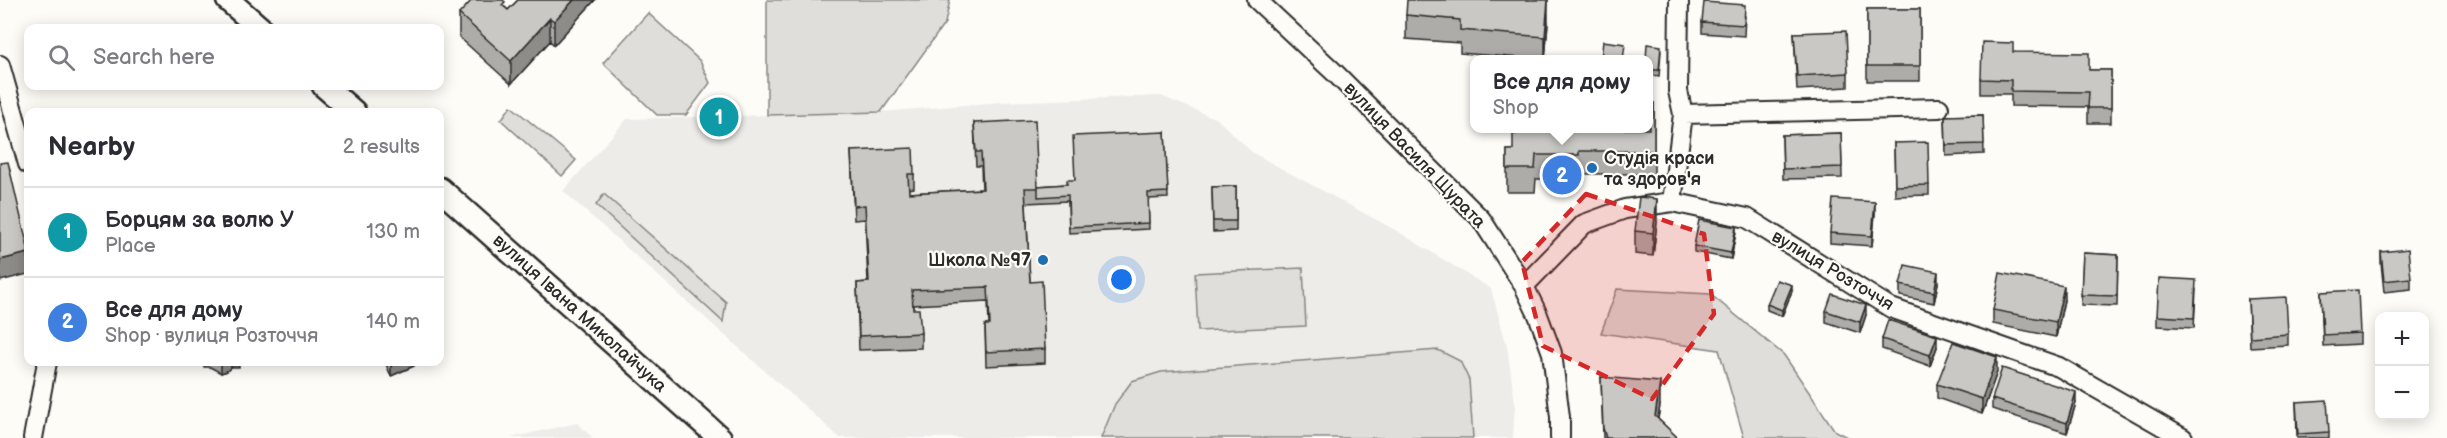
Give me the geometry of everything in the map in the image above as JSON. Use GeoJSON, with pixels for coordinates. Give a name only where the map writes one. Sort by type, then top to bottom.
{"type":"FeatureCollection","features":[{"type":"Feature","properties":{"kind":"street"},"geometry":{"type":"LineString","coordinates":[[228,0],[255,24]]}},
{"type":"Feature","properties":{"kind":"street","name":"вулиця Василя Щурата"},"geometry":{"type":"LineString","coordinates":[[1257,0],[1335,73],[1481,219],[1524,286],[1552,353],[1560,417],[1560,438]]}},
{"type":"Feature","properties":{"kind":"street"},"geometry":{"type":"LineString","coordinates":[[1672,202],[1683,114],[1678,91],[1679,0]]}},
{"type":"Feature","properties":{"kind":"street"},"geometry":{"type":"LineString","coordinates":[[0,65],[24,150]]}},
{"type":"Feature","properties":{"kind":"street"},"geometry":{"type":"LineString","coordinates":[[329,90],[349,108]]}},
{"type":"Feature","properties":{"kind":"street"},"geometry":{"type":"LineString","coordinates":[[1683,114],[1939,108]]}},
{"type":"Feature","properties":{"kind":"street","name":"вулиця Івана Миколайчука"},"geometry":{"type":"LineString","coordinates":[[444,193],[720,438]]}},
{"type":"Feature","properties":{"kind":"street","name":"вулиця Розточчя"},"geometry":{"type":"LineString","coordinates":[[1524,286],[1584,225],[1625,209],[1672,202],[1747,218],[1891,308],[2059,367],[2183,438]]}},
{"type":"Feature","properties":{"kind":"street"},"geometry":{"type":"LineString","coordinates":[[33,438],[46,366]]}},
{"type":"Feature","properties":{"kind":"highlighted area"},"geometry":{"type":"Polygon","coordinates":[[[1586,194],[1704,234],[1714,314],[1652,399],[1543,346],[1522,262],[1586,194]]]}},
{"type":"Feature","properties":{"kind":"shaded area"},"geometry":{"type":"Polygon","coordinates":[[[767,0],[950,0],[945,23],[881,112],[767,115],[767,0]]]}},
{"type":"Feature","properties":{"kind":"shaded area"},"geometry":{"type":"Polygon","coordinates":[[[648,13],[700,61],[710,83],[686,115],[657,115],[603,63],[648,13]]]}},
{"type":"Feature","properties":{"kind":"shaded area","name":"Школа №97"},"geometry":{"type":"Polygon","coordinates":[[[1161,96],[1217,119],[1253,153],[1397,231],[1491,289],[1507,346],[1515,403],[1513,438],[840,438],[563,191],[627,119],[881,112],[1001,102],[1161,96]]]}},
{"type":"Feature","properties":{"kind":"shaded area"},"geometry":{"type":"Polygon","coordinates":[[[511,106],[576,160],[562,176],[501,120],[511,106]]]}},
{"type":"Feature","properties":{"kind":"shaded area"},"geometry":{"type":"Polygon","coordinates":[[[604,194],[726,302],[723,322],[596,205],[604,194]]]}},
{"type":"Feature","properties":{"kind":"shaded area"},"geometry":{"type":"Polygon","coordinates":[[[1303,268],[1306,326],[1198,331],[1195,273],[1303,268]]]}},
{"type":"Feature","properties":{"kind":"shaded area"},"geometry":{"type":"Polygon","coordinates":[[[1617,289],[1710,294],[1784,355],[1835,431],[1849,438],[1744,438],[1719,350],[1601,333],[1617,289]]]}},
{"type":"Feature","properties":{"kind":"shaded area"},"geometry":{"type":"Polygon","coordinates":[[[1438,350],[1460,361],[1469,380],[1473,438],[1101,438],[1115,404],[1132,381],[1161,372],[1438,350]]]}},
{"type":"Feature","properties":{"kind":"shaded area"},"geometry":{"type":"Polygon","coordinates":[[[577,423],[593,438],[510,438],[577,423]]]}},
{"type":"Feature","properties":{"kind":"building"},"geometry":{"type":"Polygon","coordinates":[[[472,0],[503,0],[505,2],[502,5],[508,10],[518,0],[574,0],[554,21],[550,18],[511,61],[459,14],[472,0]]]}},
{"type":"Feature","properties":{"kind":"building"},"geometry":{"type":"Polygon","coordinates":[[[1407,0],[1548,0],[1545,37],[1460,30],[1460,20],[1406,15],[1407,0]]]}},
{"type":"Feature","properties":{"kind":"building"},"geometry":{"type":"Polygon","coordinates":[[[1704,2],[1745,5],[1744,25],[1702,22],[1704,2]]]}},
{"type":"Feature","properties":{"kind":"building"},"geometry":{"type":"Polygon","coordinates":[[[1867,9],[1920,9],[1920,66],[1867,66],[1867,9]]]}},
{"type":"Feature","properties":{"kind":"building"},"geometry":{"type":"Polygon","coordinates":[[[1846,31],[1848,73],[1797,76],[1794,33],[1846,31]]]}},
{"type":"Feature","properties":{"kind":"building"},"geometry":{"type":"Polygon","coordinates":[[[1603,41],[1625,44],[1624,55],[1602,55],[1603,41]]]}},
{"type":"Feature","properties":{"kind":"building"},"geometry":{"type":"Polygon","coordinates":[[[1982,42],[2013,43],[2013,52],[2089,53],[2089,70],[2111,70],[2111,108],[2088,108],[2089,92],[2011,91],[2011,80],[1981,79],[1982,42]]]}},
{"type":"Feature","properties":{"kind":"building"},"geometry":{"type":"Polygon","coordinates":[[[1647,44],[1661,46],[1659,70],[1653,70],[1653,55],[1646,55],[1647,44]]]}},
{"type":"Feature","properties":{"kind":"building"},"geometry":{"type":"Polygon","coordinates":[[[1654,103],[1654,151],[1579,151],[1579,155],[1536,155],[1535,169],[1507,169],[1507,150],[1513,150],[1513,134],[1653,133],[1654,103]]]}},
{"type":"Feature","properties":{"kind":"building"},"geometry":{"type":"Polygon","coordinates":[[[1983,115],[1984,144],[1946,145],[1945,116],[1983,115]]]}},
{"type":"Feature","properties":{"kind":"building"},"geometry":{"type":"Polygon","coordinates":[[[1035,120],[1038,188],[1025,188],[1030,282],[1042,281],[1045,349],[986,352],[985,325],[990,325],[988,287],[912,290],[913,309],[919,309],[921,333],[859,336],[857,283],[869,282],[865,205],[854,206],[851,151],[913,148],[914,174],[908,174],[909,193],[983,189],[981,152],[976,152],[974,123],[1035,120]]]}},
{"type":"Feature","properties":{"kind":"building"},"geometry":{"type":"Polygon","coordinates":[[[1165,132],[1168,192],[1148,193],[1149,223],[1069,227],[1068,195],[1038,197],[1038,186],[1067,184],[1067,180],[1075,180],[1073,136],[1165,132]]]}},
{"type":"Feature","properties":{"kind":"building"},"geometry":{"type":"Polygon","coordinates":[[[1841,133],[1842,167],[1783,169],[1782,135],[1841,133]]]}},
{"type":"Feature","properties":{"kind":"building"},"geometry":{"type":"Polygon","coordinates":[[[1928,142],[1929,185],[1895,186],[1894,143],[1928,142]]]}},
{"type":"Feature","properties":{"kind":"building"},"geometry":{"type":"Polygon","coordinates":[[[8,162],[24,231],[24,254],[0,260],[0,163],[8,162]]]}},
{"type":"Feature","properties":{"kind":"building"},"geometry":{"type":"Polygon","coordinates":[[[1236,186],[1236,221],[1213,221],[1212,187],[1236,186]]]}},
{"type":"Feature","properties":{"kind":"building"},"geometry":{"type":"Polygon","coordinates":[[[1639,197],[1657,199],[1653,233],[1635,231],[1639,197]]]}},
{"type":"Feature","properties":{"kind":"building"},"geometry":{"type":"Polygon","coordinates":[[[1833,199],[1875,202],[1872,236],[1830,233],[1833,199]]]}},
{"type":"Feature","properties":{"kind":"building"},"geometry":{"type":"Polygon","coordinates":[[[1699,220],[1736,227],[1731,253],[1694,246],[1699,220]]]}},
{"type":"Feature","properties":{"kind":"building"},"geometry":{"type":"Polygon","coordinates":[[[2408,249],[2411,278],[2384,281],[2381,252],[2408,249]]]}},
{"type":"Feature","properties":{"kind":"building"},"geometry":{"type":"Polygon","coordinates":[[[2083,253],[2118,255],[2117,296],[2081,295],[2083,253]]]}},
{"type":"Feature","properties":{"kind":"building"},"geometry":{"type":"Polygon","coordinates":[[[1905,265],[1938,272],[1934,292],[1900,285],[1905,265]]]}},
{"type":"Feature","properties":{"kind":"building"},"geometry":{"type":"Polygon","coordinates":[[[2000,273],[2064,286],[2056,322],[1993,310],[2000,273]]]}},
{"type":"Feature","properties":{"kind":"building"},"geometry":{"type":"Polygon","coordinates":[[[2159,278],[2196,280],[2194,318],[2157,316],[2159,278]]]}},
{"type":"Feature","properties":{"kind":"building"},"geometry":{"type":"Polygon","coordinates":[[[1777,280],[1792,285],[1782,310],[1767,304],[1777,280]]]}},
{"type":"Feature","properties":{"kind":"building"},"geometry":{"type":"Polygon","coordinates":[[[2358,290],[2360,333],[2323,335],[2321,292],[2358,290]]]}},
{"type":"Feature","properties":{"kind":"building"},"geometry":{"type":"Polygon","coordinates":[[[1832,294],[1866,305],[1860,322],[1826,311],[1832,294]]]}},
{"type":"Feature","properties":{"kind":"building"},"geometry":{"type":"Polygon","coordinates":[[[2286,297],[2288,334],[2250,337],[2248,299],[2286,297]]]}},
{"type":"Feature","properties":{"kind":"building"},"geometry":{"type":"Polygon","coordinates":[[[1888,320],[1937,336],[1930,355],[1882,339],[1888,320]]]}},
{"type":"Feature","properties":{"kind":"building"},"geometry":{"type":"Polygon","coordinates":[[[1953,342],[1997,357],[1982,399],[1937,384],[1953,342]]]}},
{"type":"Feature","properties":{"kind":"building"},"geometry":{"type":"Polygon","coordinates":[[[2002,368],[2076,392],[2067,423],[1992,399],[2002,368]]]}},
{"type":"Feature","properties":{"kind":"building"},"geometry":{"type":"Polygon","coordinates":[[[1601,377],[1660,382],[1655,416],[1678,438],[1606,438],[1603,428],[1601,377]]]}},
{"type":"Feature","properties":{"kind":"building"},"geometry":{"type":"Polygon","coordinates":[[[2327,400],[2329,432],[2298,434],[2296,402],[2327,400]]]}},
{"type":"Feature","properties":{"kind":"place","name":"Борцям за волю У"},"geometry":{"type":"Point","coordinates":[719,117]}},
{"type":"Feature","properties":{"kind":"place","name":"Студія краси та здоров'я"},"geometry":{"type":"Point","coordinates":[1592,168]}},
{"type":"Feature","properties":{"kind":"place","name":"Все для дому"},"geometry":{"type":"Point","coordinates":[1562,175]}},
{"type":"Feature","properties":{"kind":"place","name":"Школа №97"},"geometry":{"type":"Point","coordinates":[1043,260]}}]}
